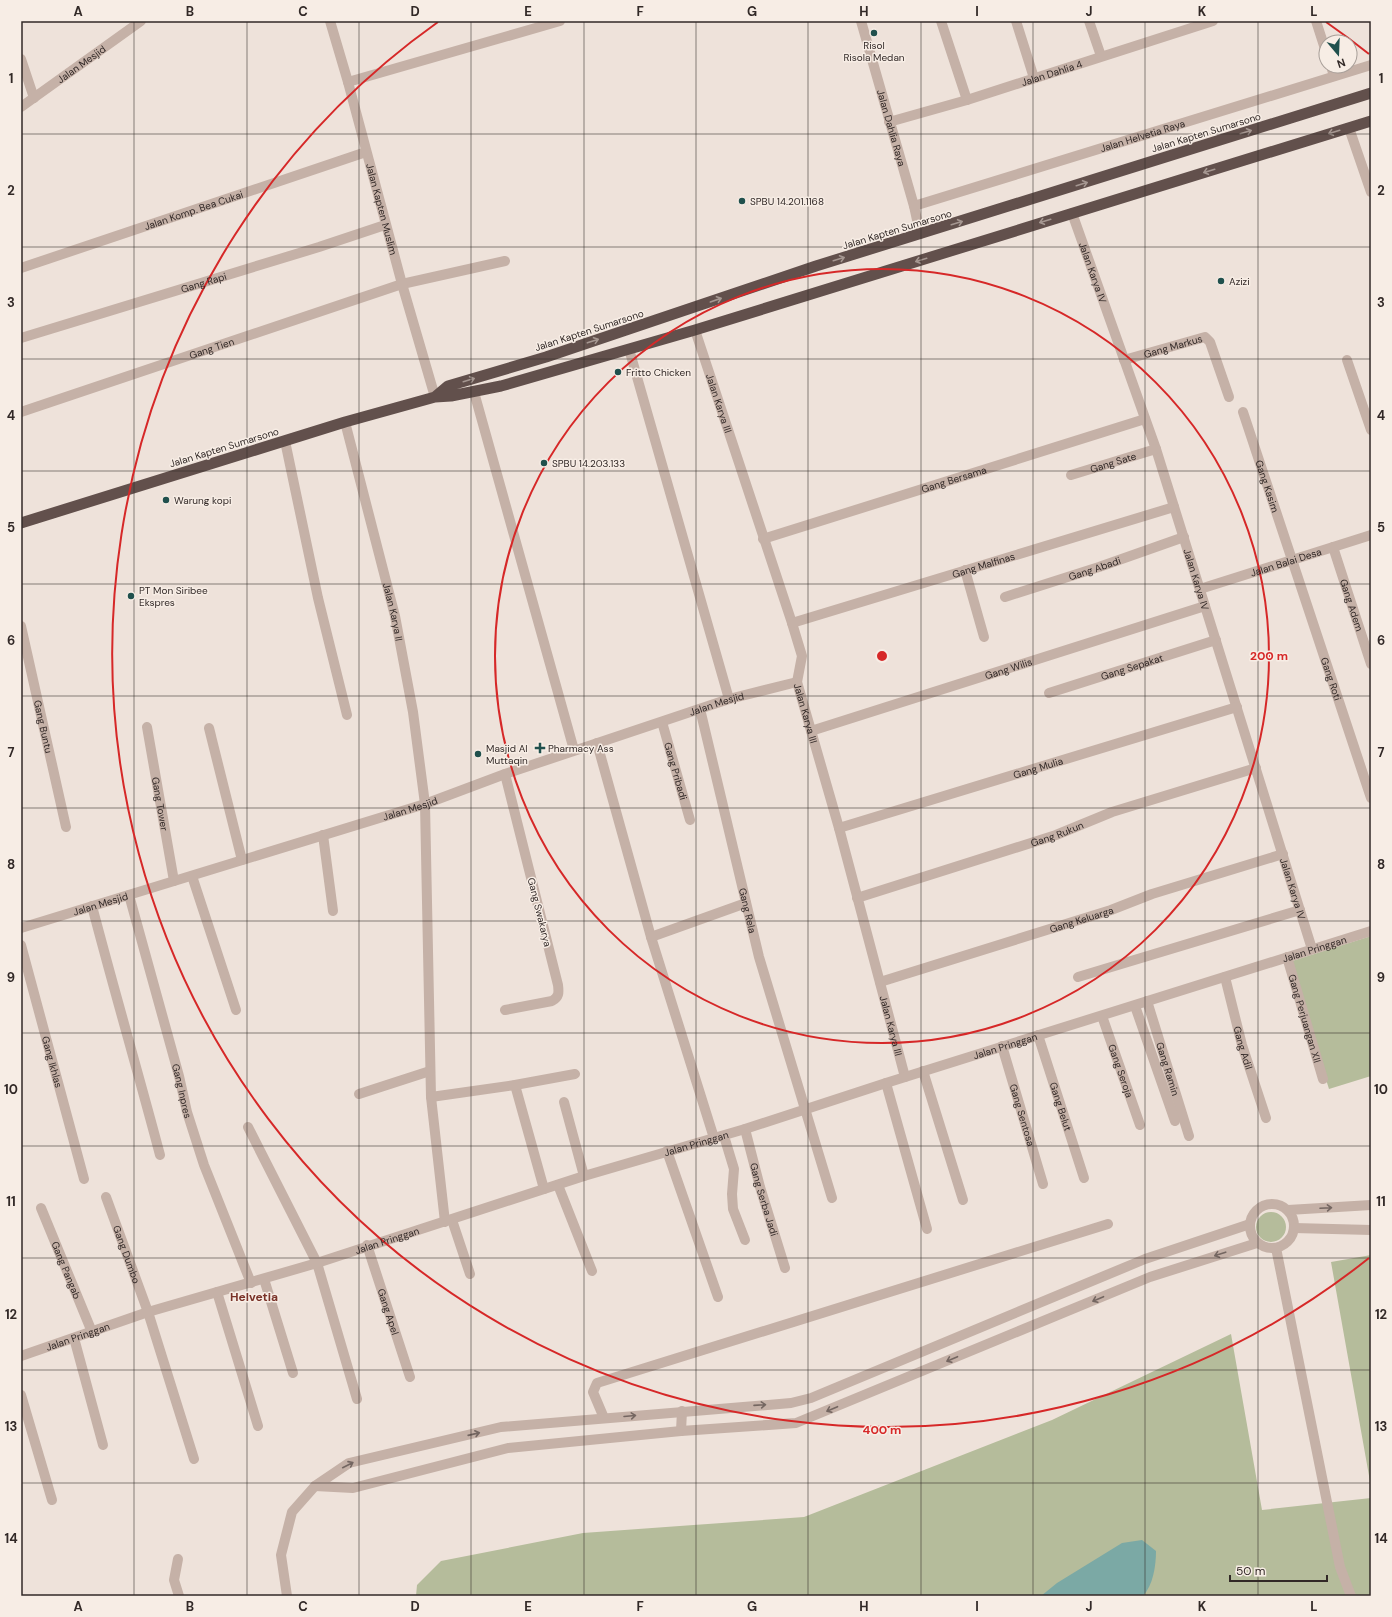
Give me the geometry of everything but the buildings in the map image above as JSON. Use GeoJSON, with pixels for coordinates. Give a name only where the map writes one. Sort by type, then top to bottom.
{"type":"FeatureCollection","features":[{"type":"Feature","properties":{"kind":"highway","name":"Jalan Kapten Sumarsono"},"geometry":{"type":"LineString","coordinates":[[435,397],[448,386],[546,357],[816,266],[1371,93]]}},
{"type":"Feature","properties":{"kind":"highway","name":"Jalan Kapten Sumarsono"},"geometry":{"type":"LineString","coordinates":[[21,523],[345,422],[435,397],[474,392],[695,330],[1371,121]]}},
{"type":"Feature","properties":{"kind":"street","name":"Jalan Mesjid"},"geometry":{"type":"LineString","coordinates":[[21,107],[141,21]]}},
{"type":"Feature","properties":{"kind":"street","name":"Jalan Kapten Muslim"},"geometry":{"type":"LineString","coordinates":[[330,21],[348,82],[385,225],[435,397]]}},
{"type":"Feature","properties":{"kind":"street"},"geometry":{"type":"LineString","coordinates":[[348,82],[560,21]]}},
{"type":"Feature","properties":{"kind":"street","name":"Jalan Dahlia Raya"},"geometry":{"type":"LineString","coordinates":[[861,21],[914,206],[920,234]]}},
{"type":"Feature","properties":{"kind":"street"},"geometry":{"type":"LineString","coordinates":[[941,21],[967,100]]}},
{"type":"Feature","properties":{"kind":"street"},"geometry":{"type":"LineString","coordinates":[[1016,21],[1034,78]]}},
{"type":"Feature","properties":{"kind":"street"},"geometry":{"type":"LineString","coordinates":[[1089,21],[1100,56]]}},
{"type":"Feature","properties":{"kind":"street","name":"Jalan Dahlia 4"},"geometry":{"type":"LineString","coordinates":[[889,122],[967,100],[1100,56],[1213,21]]}},
{"type":"Feature","properties":{"kind":"street"},"geometry":{"type":"LineString","coordinates":[[1316,21],[1320,34]]}},
{"type":"Feature","properties":{"kind":"street"},"geometry":{"type":"LineString","coordinates":[[21,59],[34,98]]}},
{"type":"Feature","properties":{"kind":"street","name":"Jalan Helvetia Raya"},"geometry":{"type":"LineString","coordinates":[[914,206],[1371,65]]}},
{"type":"Feature","properties":{"kind":"street"},"geometry":{"type":"LineString","coordinates":[[1349,128],[1371,192]]}},
{"type":"Feature","properties":{"kind":"street","name":"Jalan Komp. Bea Cukai"},"geometry":{"type":"LineString","coordinates":[[21,268],[366,152]]}},
{"type":"Feature","properties":{"kind":"street","name":"Jalan Karya IV"},"geometry":{"type":"LineString","coordinates":[[1072,213],[1156,448],[1312,949]]}},
{"type":"Feature","properties":{"kind":"street","name":"Gang Rapi"},"geometry":{"type":"LineString","coordinates":[[21,338],[319,248],[385,225]]}},
{"type":"Feature","properties":{"kind":"street","name":"Gang Tien"},"geometry":{"type":"LineString","coordinates":[[21,412],[402,284],[505,261]]}},
{"type":"Feature","properties":{"kind":"street","name":"Jalan Karya III"},"geometry":{"type":"LineString","coordinates":[[695,330],[802,656],[801,669],[797,682],[839,828],[905,1077]]}},
{"type":"Feature","properties":{"kind":"street","name":"Gang Markus"},"geometry":{"type":"LineString","coordinates":[[1124,360],[1205,337],[1210,342],[1229,397]]}},
{"type":"Feature","properties":{"kind":"street"},"geometry":{"type":"LineString","coordinates":[[629,349],[729,699]]}},
{"type":"Feature","properties":{"kind":"street"},"geometry":{"type":"LineString","coordinates":[[1347,360],[1371,430]]}},
{"type":"Feature","properties":{"kind":"street"},"geometry":{"type":"LineString","coordinates":[[474,392],[574,750]]}},
{"type":"Feature","properties":{"kind":"street","name":"Gang Kasim"},"geometry":{"type":"LineString","coordinates":[[1243,412],[1292,559]]}},
{"type":"Feature","properties":{"kind":"street","name":"Gang Bersama"},"geometry":{"type":"LineString","coordinates":[[763,539],[1145,419]]}},
{"type":"Feature","properties":{"kind":"street","name":"Jalan Karya II"},"geometry":{"type":"LineString","coordinates":[[345,422],[395,616],[413,712],[424,804],[431,1097],[448,1221],[470,1274]]}},
{"type":"Feature","properties":{"kind":"street"},"geometry":{"type":"LineString","coordinates":[[285,441],[318,598],[347,715]]}},
{"type":"Feature","properties":{"kind":"street","name":"Gang Sate"},"geometry":{"type":"LineString","coordinates":[[1070,475],[1156,448]]}},
{"type":"Feature","properties":{"kind":"street","name":"Gang Malfinas"},"geometry":{"type":"LineString","coordinates":[[792,623],[1174,506]]}},
{"type":"Feature","properties":{"kind":"street","name":"Jalan Balai Desa"},"geometry":{"type":"LineString","coordinates":[[1200,589],[1371,535]]}},
{"type":"Feature","properties":{"kind":"street","name":"Gang Abadi"},"geometry":{"type":"LineString","coordinates":[[1005,597],[1099,567],[1184,537]]}},
{"type":"Feature","properties":{"kind":"street","name":"Gang Adem"},"geometry":{"type":"LineString","coordinates":[[1333,546],[1371,664]]}},
{"type":"Feature","properties":{"kind":"street","name":"Gang Roti"},"geometry":{"type":"LineString","coordinates":[[1292,559],[1371,798]]}},
{"type":"Feature","properties":{"kind":"street"},"geometry":{"type":"LineString","coordinates":[[965,570],[984,638]]}},
{"type":"Feature","properties":{"kind":"street","name":"Gang Wilis"},"geometry":{"type":"LineString","coordinates":[[811,730],[1205,606]]}},
{"type":"Feature","properties":{"kind":"street","name":"Gang Buntu"},"geometry":{"type":"LineString","coordinates":[[21,626],[66,827]]}},
{"type":"Feature","properties":{"kind":"street","name":"Gang Sepakat"},"geometry":{"type":"LineString","coordinates":[[1049,693],[1216,640]]}},
{"type":"Feature","properties":{"kind":"street","name":"Jalan Mesjid"},"geometry":{"type":"LineString","coordinates":[[21,928],[424,804],[574,750],[729,699],[797,682]]}},
{"type":"Feature","properties":{"kind":"street","name":"Gang Mulia"},"geometry":{"type":"LineString","coordinates":[[839,828],[1237,707]]}},
{"type":"Feature","properties":{"kind":"street","name":"Gang Rela"},"geometry":{"type":"LineString","coordinates":[[700,709],[759,957],[832,1198]]}},
{"type":"Feature","properties":{"kind":"street","name":"Gang Pribadi"},"geometry":{"type":"LineString","coordinates":[[662,722],[690,820]]}},
{"type":"Feature","properties":{"kind":"street","name":"Gang Tower"},"geometry":{"type":"LineString","coordinates":[[147,727],[174,881]]}},
{"type":"Feature","properties":{"kind":"street"},"geometry":{"type":"LineString","coordinates":[[209,728],[242,860]]}},
{"type":"Feature","properties":{"kind":"street"},"geometry":{"type":"LineString","coordinates":[[597,743],[651,936],[719,1137],[734,1169],[732,1194],[733,1209],[745,1240]]}},
{"type":"Feature","properties":{"kind":"street","name":"Gang Rukun"},"geometry":{"type":"LineString","coordinates":[[857,898],[1056,835],[1112,812],[1256,768]]}},
{"type":"Feature","properties":{"kind":"street","name":"Gang Swakarya"},"geometry":{"type":"LineString","coordinates":[[505,774],[559,994],[557,999],[552,1001],[505,1010]]}},
{"type":"Feature","properties":{"kind":"street"},"geometry":{"type":"LineString","coordinates":[[323,836],[333,911]]}},
{"type":"Feature","properties":{"kind":"street","name":"Gang Keluarga"},"geometry":{"type":"LineString","coordinates":[[880,982],[1111,910],[1152,894],[1283,854]]}},
{"type":"Feature","properties":{"kind":"street"},"geometry":{"type":"LineString","coordinates":[[192,876],[236,1010]]}},
{"type":"Feature","properties":{"kind":"street","name":"Gang Inpres"},"geometry":{"type":"LineString","coordinates":[[129,895],[179,1076],[187,1112],[204,1165],[251,1283]]}},
{"type":"Feature","properties":{"kind":"street"},"geometry":{"type":"LineString","coordinates":[[651,936],[746,903]]}},
{"type":"Feature","properties":{"kind":"street"},"geometry":{"type":"LineString","coordinates":[[92,906],[114,989],[140,1075],[160,1155]]}},
{"type":"Feature","properties":{"kind":"street"},"geometry":{"type":"LineString","coordinates":[[1078,977],[1300,910]]}},
{"type":"Feature","properties":{"kind":"street","name":"Jalan Pringgan"},"geometry":{"type":"LineString","coordinates":[[21,1356],[148,1312],[317,1263],[367,1245],[448,1221],[584,1176],[746,1129],[886,1082],[1135,1006],[1371,931]]}},
{"type":"Feature","properties":{"kind":"street","name":"Gang Ikhlas"},"geometry":{"type":"LineString","coordinates":[[21,944],[84,1179]]}},
{"type":"Feature","properties":{"kind":"street","name":"Gang Perjuangan XII"},"geometry":{"type":"LineString","coordinates":[[1287,957],[1323,1079]]}},
{"type":"Feature","properties":{"kind":"street","name":"Gang Adil"},"geometry":{"type":"LineString","coordinates":[[1224,977],[1242,1045],[1266,1118]]}},
{"type":"Feature","properties":{"kind":"street","name":"Gang Ramin"},"geometry":{"type":"LineString","coordinates":[[1147,1002],[1190,1136]]}},
{"type":"Feature","properties":{"kind":"street"},"geometry":{"type":"LineString","coordinates":[[1135,1006],[1175,1121]]}},
{"type":"Feature","properties":{"kind":"street","name":"Gang Seroja"},"geometry":{"type":"LineString","coordinates":[[1102,1016],[1140,1125]]}},
{"type":"Feature","properties":{"kind":"street","name":"Gang Belut"},"geometry":{"type":"LineString","coordinates":[[1038,1035],[1084,1178]]}},
{"type":"Feature","properties":{"kind":"street","name":"Gang Sentosa"},"geometry":{"type":"LineString","coordinates":[[1002,1046],[1043,1184]]}},
{"type":"Feature","properties":{"kind":"street"},"geometry":{"type":"LineString","coordinates":[[359,1094],[430,1071]]}},
{"type":"Feature","properties":{"kind":"street"},"geometry":{"type":"LineString","coordinates":[[923,1071],[963,1200]]}},
{"type":"Feature","properties":{"kind":"street"},"geometry":{"type":"LineString","coordinates":[[431,1097],[514,1085],[575,1074]]}},
{"type":"Feature","properties":{"kind":"street"},"geometry":{"type":"LineString","coordinates":[[886,1082],[927,1229]]}},
{"type":"Feature","properties":{"kind":"street"},"geometry":{"type":"LineString","coordinates":[[514,1085],[544,1189]]}},
{"type":"Feature","properties":{"kind":"street"},"geometry":{"type":"LineString","coordinates":[[564,1102],[584,1176]]}},
{"type":"Feature","properties":{"kind":"street"},"geometry":{"type":"LineString","coordinates":[[248,1127],[317,1263],[357,1399]]}},
{"type":"Feature","properties":{"kind":"street","name":"Gang Serba Jadi"},"geometry":{"type":"LineString","coordinates":[[746,1129],[760,1188],[785,1268]]}},
{"type":"Feature","properties":{"kind":"street"},"geometry":{"type":"LineString","coordinates":[[667,1151],[718,1297]]}},
{"type":"Feature","properties":{"kind":"street"},"geometry":{"type":"LineString","coordinates":[[558,1185],[592,1270]]}},
{"type":"Feature","properties":{"kind":"street","name":"Gang Dumbo"},"geometry":{"type":"LineString","coordinates":[[106,1197],[148,1312],[194,1459]]}},
{"type":"Feature","properties":{"kind":"street"},"geometry":{"type":"LineString","coordinates":[[1288,1210],[1294,1221],[1294,1228],[1288,1241],[1276,1248],[1269,1248],[1257,1242],[1253,1237],[1250,1224],[1256,1212],[1268,1205],[1282,1207],[1288,1210],[1371,1205]]}},
{"type":"Feature","properties":{"kind":"street","name":"Gang Pangab"},"geometry":{"type":"LineString","coordinates":[[41,1208],[92,1332]]}},
{"type":"Feature","properties":{"kind":"street"},"geometry":{"type":"LineString","coordinates":[[604,1418],[594,1392],[597,1383],[1108,1224]]}},
{"type":"Feature","properties":{"kind":"street"},"geometry":{"type":"LineString","coordinates":[[287,1596],[281,1555],[292,1512],[315,1486],[349,1463],[494,1429],[682,1411],[791,1403],[804,1400],[1145,1259],[1250,1224]]}},
{"type":"Feature","properties":{"kind":"street"},"geometry":{"type":"LineString","coordinates":[[1294,1228],[1371,1230]]}},
{"type":"Feature","properties":{"kind":"street"},"geometry":{"type":"LineString","coordinates":[[315,1486],[353,1488],[508,1448],[681,1431],[796,1423],[1150,1277],[1257,1242]]}},
{"type":"Feature","properties":{"kind":"street","name":"Gang Apel"},"geometry":{"type":"LineString","coordinates":[[367,1245],[410,1377]]}},
{"type":"Feature","properties":{"kind":"street"},"geometry":{"type":"LineString","coordinates":[[1276,1248],[1340,1567],[1351,1596]]}},
{"type":"Feature","properties":{"kind":"street"},"geometry":{"type":"LineString","coordinates":[[264,1279],[293,1373]]}},
{"type":"Feature","properties":{"kind":"street"},"geometry":{"type":"LineString","coordinates":[[217,1292],[258,1426]]}},
{"type":"Feature","properties":{"kind":"street"},"geometry":{"type":"LineString","coordinates":[[970,1332],[977,1349]]}},
{"type":"Feature","properties":{"kind":"street"},"geometry":{"type":"LineString","coordinates":[[74,1338],[103,1445]]}},
{"type":"Feature","properties":{"kind":"street"},"geometry":{"type":"LineString","coordinates":[[21,1395],[52,1500]]}},
{"type":"Feature","properties":{"kind":"street"},"geometry":{"type":"LineString","coordinates":[[681,1431],[682,1411]]}},
{"type":"Feature","properties":{"kind":"street"},"geometry":{"type":"LineString","coordinates":[[178,1559],[174,1580],[179,1596]]}},
{"type":"Feature","properties":{"kind":"green space"},"geometry":{"type":"Polygon","coordinates":[[[1371,936],[1371,1076],[1329,1089],[1289,962],[1371,936]]]}},
{"type":"Feature","properties":{"kind":"green space"},"geometry":{"type":"Polygon","coordinates":[[[1271,1212],[1282,1216],[1286,1227],[1282,1238],[1271,1242],[1260,1238],[1256,1227],[1260,1216],[1271,1212]]]}},
{"type":"Feature","properties":{"kind":"green space"},"geometry":{"type":"Polygon","coordinates":[[[1371,1255],[1371,1487],[1331,1262],[1371,1255]]]}},
{"type":"Feature","properties":{"kind":"green space"},"geometry":{"type":"Polygon","coordinates":[[[1231,1334],[1262,1510],[1371,1498],[1371,1596],[416,1596],[417,1585],[441,1561],[583,1533],[804,1517],[1052,1420],[1231,1334]]]}},
{"type":"Feature","properties":{"kind":"water"},"geometry":{"type":"Polygon","coordinates":[[[1142,1540],[1156,1551],[1153,1575],[1143,1596],[1041,1596],[1057,1583],[1122,1543],[1142,1540]]]}},
{"type":"Feature","properties":{"kind":"place","name":"Risol Risola Medan"},"geometry":{"type":"Point","coordinates":[874,33]}},
{"type":"Feature","properties":{"kind":"place","name":"SPBU 14.201.1168"},"geometry":{"type":"Point","coordinates":[742,201]}},
{"type":"Feature","properties":{"kind":"place","name":"Azizi"},"geometry":{"type":"Point","coordinates":[1221,281]}},
{"type":"Feature","properties":{"kind":"place","name":"Fritto Chicken"},"geometry":{"type":"Point","coordinates":[618,372]}},
{"type":"Feature","properties":{"kind":"place","name":"SPBU 14.203.133"},"geometry":{"type":"Point","coordinates":[544,463]}},
{"type":"Feature","properties":{"kind":"place","name":"Warung kopi"},"geometry":{"type":"Point","coordinates":[166,500]}},
{"type":"Feature","properties":{"kind":"place","name":"PT Mon Siribee Ekspres"},"geometry":{"type":"Point","coordinates":[131,596]}},
{"type":"Feature","properties":{"kind":"place","name":"Pharmacy Ass"},"geometry":{"type":"Point","coordinates":[540,748]}},
{"type":"Feature","properties":{"kind":"place","name":"Masjid Al Muttaqin"},"geometry":{"type":"Point","coordinates":[478,754]}},
{"type":"Feature","properties":{"kind":"district","name":"Helvetia"},"geometry":{"type":"Point","coordinates":[254,1297]}}]}
